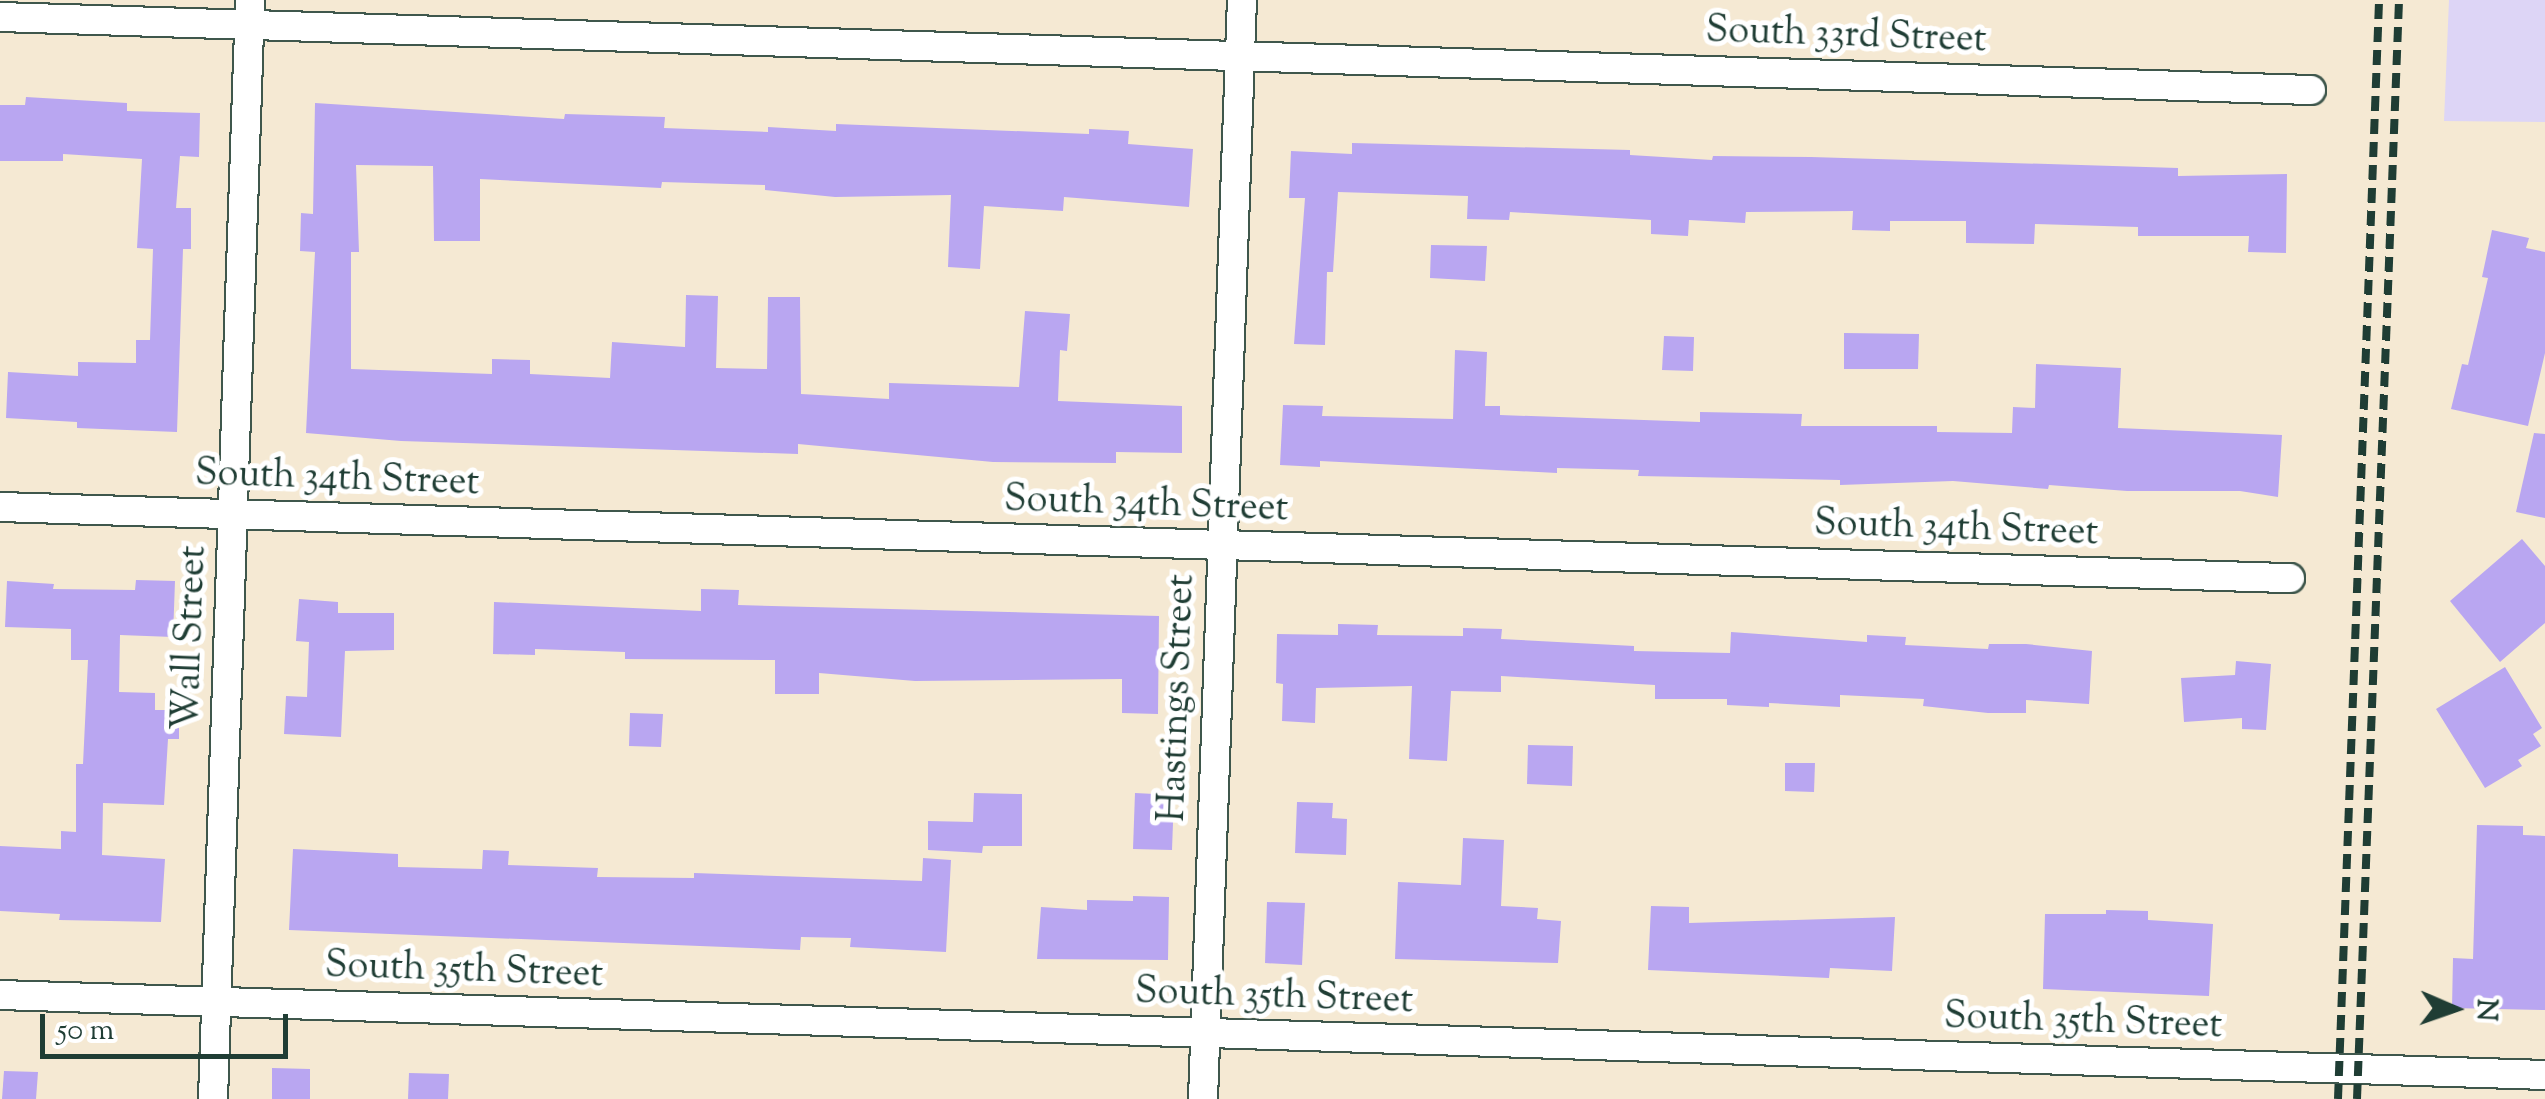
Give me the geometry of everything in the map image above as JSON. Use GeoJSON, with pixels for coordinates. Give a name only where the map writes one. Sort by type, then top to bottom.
{"type":"FeatureCollection","features":[{"type":"Feature","properties":{"kind":"street","name":"Hastings Street"},"geometry":{"type":"LineString","coordinates":[[1203,1099],[1242,0]]}},
{"type":"Feature","properties":{"kind":"street","name":"South 33rd Street"},"geometry":{"type":"LineString","coordinates":[[0,17],[250,12],[1240,56],[2311,90]]}},
{"type":"Feature","properties":{"kind":"street","name":"Wall Street"},"geometry":{"type":"LineString","coordinates":[[213,1099],[250,12]]}},
{"type":"Feature","properties":{"kind":"street","name":"South 34th Street"},"geometry":{"type":"LineString","coordinates":[[0,507],[2290,578]]}},
{"type":"Feature","properties":{"kind":"street","name":"South 35th Street"},"geometry":{"type":"LineString","coordinates":[[0,995],[2545,1075]]}},
{"type":"Feature","properties":{"kind":"shaded area"},"geometry":{"type":"Polygon","coordinates":[[[2449,0],[2545,0],[2545,122],[2444,121],[2449,0]]]}},
{"type":"Feature","properties":{"kind":"building"},"geometry":{"type":"Polygon","coordinates":[[[26,97],[127,103],[127,111],[200,113],[199,157],[180,156],[176,208],[191,208],[191,249],[183,249],[177,432],[77,428],[77,422],[6,418],[8,372],[78,376],[78,362],[136,363],[136,340],[150,340],[153,249],[137,248],[142,159],[63,154],[63,161],[0,161],[0,105],[25,105],[26,97]]]}},
{"type":"Feature","properties":{"kind":"building"},"geometry":{"type":"Polygon","coordinates":[[[315,103],[564,119],[565,114],[665,117],[664,128],[768,132],[768,127],[836,131],[836,124],[1089,134],[1089,129],[1129,131],[1128,144],[1193,149],[1189,207],[1064,197],[1063,211],[984,206],[980,269],[948,267],[951,195],[835,197],[765,190],[765,185],[662,182],[661,188],[480,179],[480,241],[434,241],[433,166],[356,165],[359,252],[351,252],[351,369],[492,374],[492,359],[530,360],[530,374],[610,378],[612,342],[685,347],[686,295],[718,296],[716,368],[767,369],[768,297],[800,297],[801,394],[889,399],[889,383],[1019,387],[1025,311],[1070,314],[1067,351],[1060,350],[1058,401],[1182,406],[1182,453],[1116,452],[1116,463],[993,462],[798,444],[798,454],[401,441],[306,433],[315,252],[300,251],[301,213],[313,214],[315,103]]]}},
{"type":"Feature","properties":{"kind":"building"},"geometry":{"type":"Polygon","coordinates":[[[1352,143],[1630,150],[1630,155],[1712,160],[1713,156],[1811,157],[2178,168],[2178,176],[2287,174],[2286,253],[2248,252],[2249,236],[2138,236],[2138,227],[2035,224],[2034,244],[1966,243],[1966,221],[1890,221],[1890,231],[1852,230],[1853,211],[1746,212],[1745,223],[1689,220],[1688,236],[1651,234],[1651,220],[1510,212],[1509,220],[1467,219],[1468,196],[1338,192],[1333,272],[1327,272],[1325,345],[1294,344],[1305,198],[1289,198],[1291,151],[1352,154],[1352,143]]]}},
{"type":"Feature","properties":{"kind":"building"},"geometry":{"type":"Polygon","coordinates":[[[2492,230],[2529,238],[2526,248],[2545,252],[2545,353],[2528,426],[2451,409],[2462,364],[2468,365],[2488,278],[2482,277],[2492,230]]]}},
{"type":"Feature","properties":{"kind":"building"},"geometry":{"type":"Polygon","coordinates":[[[1431,245],[1487,246],[1485,281],[1430,278],[1431,245]]]}},
{"type":"Feature","properties":{"kind":"building"},"geometry":{"type":"Polygon","coordinates":[[[1844,333],[1919,334],[1918,369],[1844,369],[1844,333]]]}},
{"type":"Feature","properties":{"kind":"building"},"geometry":{"type":"Polygon","coordinates":[[[1664,336],[1694,337],[1693,371],[1662,370],[1664,336]]]}},
{"type":"Feature","properties":{"kind":"building"},"geometry":{"type":"Polygon","coordinates":[[[1455,350],[1487,352],[1485,406],[1500,406],[1500,415],[1700,422],[1700,412],[1802,414],[1801,426],[1937,426],[1937,432],[2012,433],[2013,407],[2035,408],[2036,364],[2121,368],[2118,428],[2282,435],[2278,497],[2240,491],[2127,491],[2049,485],[2048,489],[1953,481],[1840,485],[1840,480],[1638,476],[1639,470],[1557,468],[1557,473],[1320,461],[1320,467],[1280,465],[1283,405],[1323,406],[1322,416],[1453,419],[1455,350]]]}},
{"type":"Feature","properties":{"kind":"building"},"geometry":{"type":"Polygon","coordinates":[[[2534,433],[2545,434],[2545,518],[2516,512],[2534,433]]]}},
{"type":"Feature","properties":{"kind":"building"},"geometry":{"type":"Polygon","coordinates":[[[2522,539],[2545,566],[2545,623],[2500,662],[2450,601],[2522,539]]]}},
{"type":"Feature","properties":{"kind":"building"},"geometry":{"type":"Polygon","coordinates":[[[136,580],[175,581],[173,637],[120,635],[119,692],[155,693],[155,710],[179,710],[179,739],[168,739],[164,805],[103,803],[102,855],[165,859],[161,922],[59,920],[60,914],[0,911],[0,846],[61,849],[61,831],[76,832],[76,764],[83,764],[88,660],[71,660],[71,629],[5,627],[7,581],[54,584],[53,589],[135,590],[136,580]]]}},
{"type":"Feature","properties":{"kind":"building"},"geometry":{"type":"Polygon","coordinates":[[[701,589],[739,590],[738,605],[1159,616],[1158,714],[1122,713],[1122,679],[915,681],[819,673],[819,694],[775,694],[775,660],[625,659],[625,652],[535,649],[535,655],[493,654],[494,602],[701,611],[701,589]]]}},
{"type":"Feature","properties":{"kind":"building"},"geometry":{"type":"Polygon","coordinates":[[[299,599],[338,602],[338,613],[394,613],[394,650],[345,651],[341,737],[284,734],[286,696],[307,697],[309,642],[296,641],[299,599]]]}},
{"type":"Feature","properties":{"kind":"building"},"geometry":{"type":"Polygon","coordinates":[[[1338,624],[1378,625],[1377,635],[1463,636],[1463,628],[1502,629],[1501,639],[1634,646],[1634,651],[1730,653],[1731,632],[1867,642],[1867,635],[1906,637],[1905,645],[1988,649],[1989,644],[2026,644],[2092,651],[2089,704],[2026,700],[2026,713],[1988,713],[1923,706],[1924,699],[1840,695],[1840,707],[1727,705],[1727,699],[1655,699],[1655,685],[1501,676],[1501,692],[1451,691],[1447,761],[1409,759],[1412,686],[1316,688],[1315,723],[1282,721],[1283,684],[1276,683],[1277,634],[1338,635],[1338,624]]]}},
{"type":"Feature","properties":{"kind":"building"},"geometry":{"type":"Polygon","coordinates":[[[2236,661],[2271,664],[2266,730],[2242,729],[2242,718],[2184,722],[2181,678],[2235,675],[2236,661]]]}},
{"type":"Feature","properties":{"kind":"building"},"geometry":{"type":"Polygon","coordinates":[[[2505,667],[2542,728],[2533,734],[2541,746],[2518,760],[2522,766],[2485,788],[2436,709],[2505,667]]]}},
{"type":"Feature","properties":{"kind":"building"},"geometry":{"type":"Polygon","coordinates":[[[630,713],[663,714],[661,747],[629,746],[630,713]]]}},
{"type":"Feature","properties":{"kind":"building"},"geometry":{"type":"Polygon","coordinates":[[[1528,745],[1573,746],[1572,786],[1527,784],[1528,745]]]}},
{"type":"Feature","properties":{"kind":"building"},"geometry":{"type":"Polygon","coordinates":[[[1785,763],[1815,763],[1814,792],[1785,791],[1785,763]]]}},
{"type":"Feature","properties":{"kind":"building"},"geometry":{"type":"Polygon","coordinates":[[[974,793],[1022,794],[1022,846],[983,846],[982,853],[928,850],[928,821],[973,822],[974,793]]]}},
{"type":"Feature","properties":{"kind":"building"},"geometry":{"type":"Polygon","coordinates":[[[1135,793],[1174,795],[1172,850],[1133,849],[1135,793]]]}},
{"type":"Feature","properties":{"kind":"building"},"geometry":{"type":"Polygon","coordinates":[[[1297,802],[1333,803],[1332,818],[1347,819],[1346,855],[1295,853],[1297,802]]]}},
{"type":"Feature","properties":{"kind":"building"},"geometry":{"type":"Polygon","coordinates":[[[2477,825],[2523,826],[2523,835],[2545,836],[2545,1010],[2452,1008],[2453,958],[2473,959],[2477,825]]]}},
{"type":"Feature","properties":{"kind":"building"},"geometry":{"type":"Polygon","coordinates":[[[1463,838],[1504,840],[1501,906],[1538,908],[1537,919],[1561,921],[1558,963],[1395,959],[1398,882],[1461,885],[1463,838]]]}},
{"type":"Feature","properties":{"kind":"building"},"geometry":{"type":"Polygon","coordinates":[[[293,849],[398,854],[398,867],[482,869],[483,850],[509,851],[508,865],[598,868],[597,877],[694,878],[694,873],[922,881],[923,858],[951,860],[946,952],[850,947],[851,938],[801,937],[800,950],[289,930],[293,849]]]}},
{"type":"Feature","properties":{"kind":"building"},"geometry":{"type":"Polygon","coordinates":[[[1133,896],[1169,897],[1168,960],[1037,959],[1041,907],[1087,910],[1087,900],[1133,901],[1133,896]]]}},
{"type":"Feature","properties":{"kind":"building"},"geometry":{"type":"Polygon","coordinates":[[[1267,902],[1305,903],[1302,965],[1265,963],[1267,902]]]}},
{"type":"Feature","properties":{"kind":"building"},"geometry":{"type":"Polygon","coordinates":[[[1651,906],[1689,907],[1689,923],[1895,917],[1892,971],[1830,968],[1829,978],[1648,970],[1651,906]]]}},
{"type":"Feature","properties":{"kind":"building"},"geometry":{"type":"Polygon","coordinates":[[[2106,910],[2148,911],[2148,920],[2213,924],[2209,996],[2043,989],[2045,914],[2106,914],[2106,910]]]}},
{"type":"Feature","properties":{"kind":"building"},"geometry":{"type":"Polygon","coordinates":[[[272,1068],[310,1069],[310,1099],[272,1099],[272,1068]]]}},
{"type":"Feature","properties":{"kind":"building"},"geometry":{"type":"Polygon","coordinates":[[[4,1071],[38,1072],[36,1099],[2,1099],[4,1071]]]}},
{"type":"Feature","properties":{"kind":"building"},"geometry":{"type":"Polygon","coordinates":[[[409,1073],[449,1074],[448,1099],[408,1099],[409,1073]]]}},
{"type":"Feature","properties":{"kind":"railway"},"geometry":{"type":"LineString","coordinates":[[2338,1099],[2379,0]]}},
{"type":"Feature","properties":{"kind":"railway"},"geometry":{"type":"LineString","coordinates":[[2357,1099],[2399,0]]}}]}
